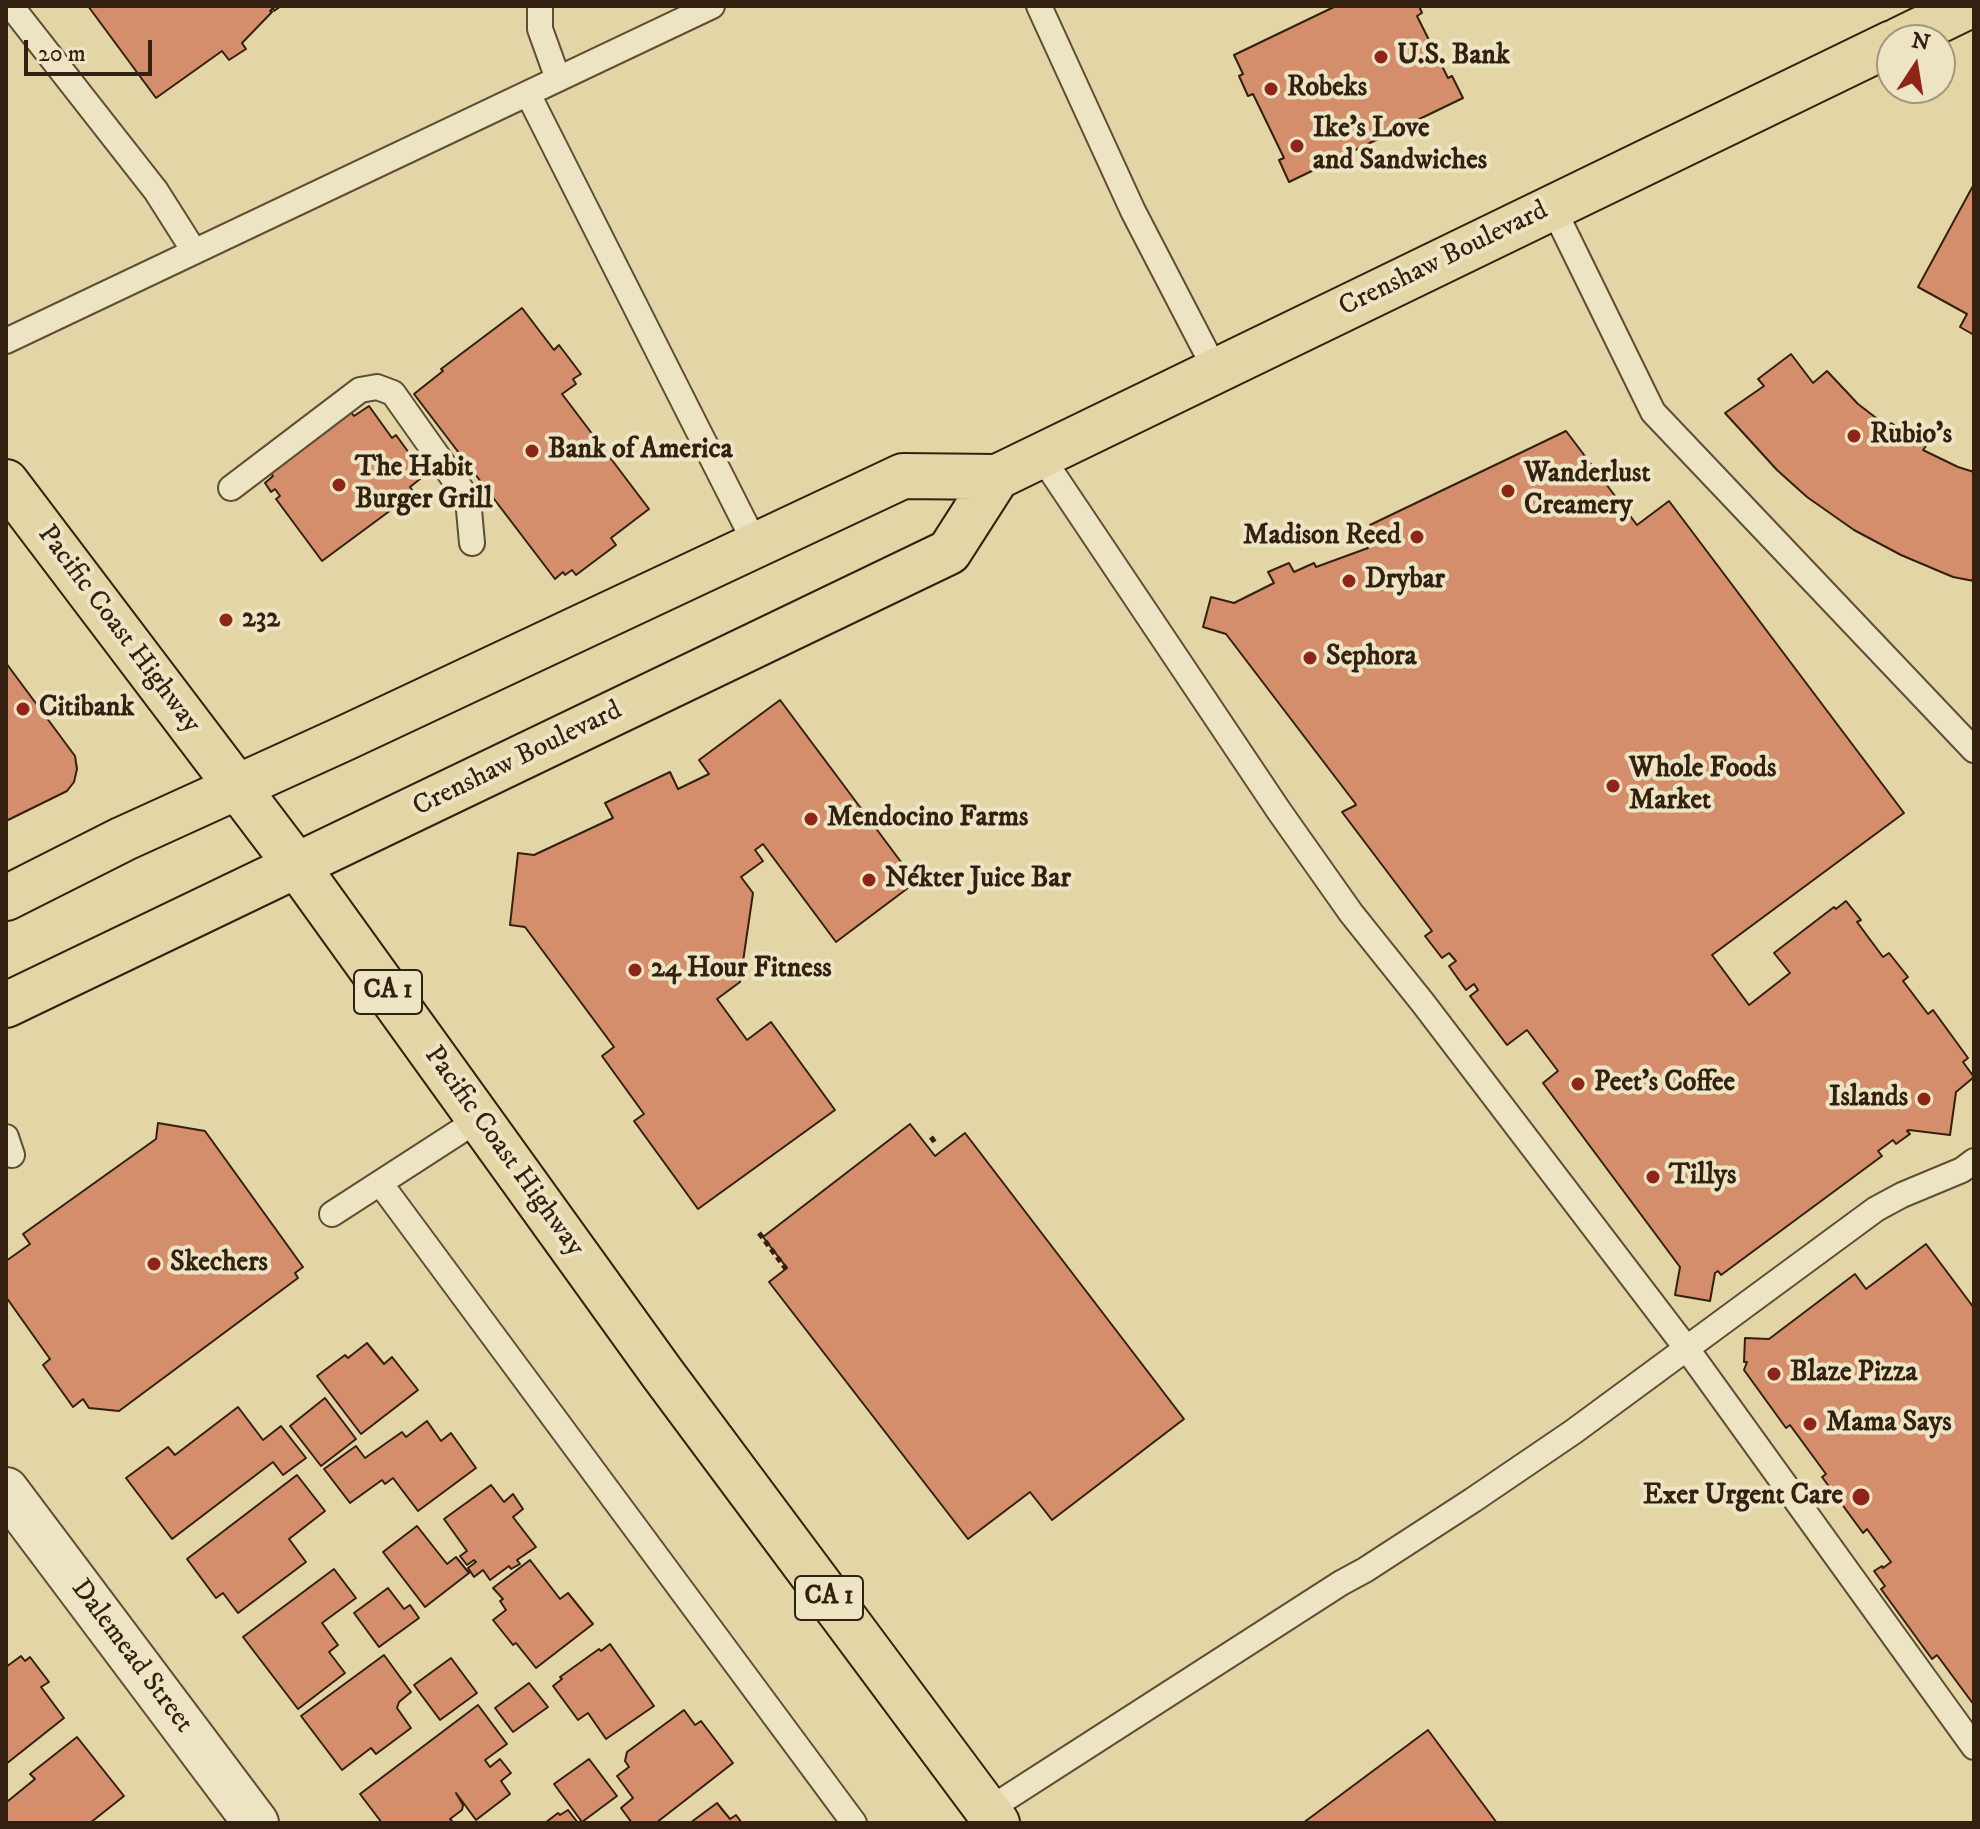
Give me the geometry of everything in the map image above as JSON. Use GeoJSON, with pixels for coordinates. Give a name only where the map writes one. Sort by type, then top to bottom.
{"type":"FeatureCollection","features":[{"type":"Feature","properties":{"kind":"main road"},"geometry":{"type":"LineString","coordinates":[[1932,24],[1969,6]]}},
{"type":"Feature","properties":{"kind":"main road","name":"Crenshaw Boulevard"},"geometry":{"type":"LineString","coordinates":[[6,898],[123,839],[903,476],[997,477],[1876,51]]}},
{"type":"Feature","properties":{"kind":"main road","name":"Crenshaw Boulevard"},"geometry":{"type":"LineString","coordinates":[[6,1005],[949,552],[997,477]]}},
{"type":"Feature","properties":{"kind":"main road","name":"Pacific Coast Highway"},"geometry":{"type":"LineString","coordinates":[[6,482],[297,866],[662,1373],[992,1816]]}},
{"type":"Feature","properties":{"kind":"street","name":"Dalemead Street"},"geometry":{"type":"LineString","coordinates":[[6,1490],[256,1823]]}},
{"type":"Feature","properties":{"kind":"lane"},"geometry":{"type":"LineString","coordinates":[[11,6],[156,191],[194,251]]}},
{"type":"Feature","properties":{"kind":"lane"},"geometry":{"type":"LineString","coordinates":[[540,6],[540,29],[558,79]]}},
{"type":"Feature","properties":{"kind":"lane"},"geometry":{"type":"LineString","coordinates":[[6,341],[712,6]]}},
{"type":"Feature","properties":{"kind":"lane"},"geometry":{"type":"LineString","coordinates":[[1039,6],[1133,211],[1216,371]]}},
{"type":"Feature","properties":{"kind":"lane"},"geometry":{"type":"LineString","coordinates":[[528,94],[756,545]]}},
{"type":"Feature","properties":{"kind":"lane"},"geometry":{"type":"LineString","coordinates":[[1553,208],[1653,412],[1974,750]]}},
{"type":"Feature","properties":{"kind":"lane"},"geometry":{"type":"LineString","coordinates":[[231,488],[360,390],[377,387],[393,393],[468,499],[472,543]]}},
{"type":"Feature","properties":{"kind":"lane"},"geometry":{"type":"LineString","coordinates":[[1041,456],[1351,913],[1687,1349],[1974,1747]]}},
{"type":"Feature","properties":{"kind":"lane"},"geometry":{"type":"LineString","coordinates":[[332,1214],[479,1119]]}},
{"type":"Feature","properties":{"kind":"lane"},"geometry":{"type":"LineString","coordinates":[[992,1816],[1573,1432],[1876,1209],[1962,1170],[1974,1161]]}},
{"type":"Feature","properties":{"kind":"lane"},"geometry":{"type":"LineString","coordinates":[[380,1183],[854,1823]]}},
{"type":"Feature","properties":{"kind":"path"},"geometry":{"type":"LineString","coordinates":[[931,1137],[936,1144]]}},
{"type":"Feature","properties":{"kind":"path"},"geometry":{"type":"LineString","coordinates":[[759,1233],[786,1269]]}},
{"type":"Feature","properties":{"kind":"building"},"geometry":{"type":"Polygon","coordinates":[[[88,6],[281,6],[274,11],[273,8],[242,43],[246,49],[229,60],[222,51],[156,98],[88,6]]]}},
{"type":"Feature","properties":{"kind":"building"},"geometry":{"type":"Polygon","coordinates":[[[1336,6],[1419,6],[1422,13],[1417,16],[1448,78],[1452,76],[1463,98],[1289,182],[1279,160],[1284,158],[1253,94],[1248,96],[1234,55],[1336,6]]]}},
{"type":"Feature","properties":{"kind":"building"},"geometry":{"type":"Polygon","coordinates":[[[1974,184],[1974,335],[1960,327],[1967,314],[1918,287],[1974,184]]]}},
{"type":"Feature","properties":{"kind":"building","name":"Bank of America"},"geometry":{"type":"Polygon","coordinates":[[[522,308],[554,350],[559,345],[581,374],[573,379],[576,384],[562,394],[649,509],[611,538],[616,545],[576,575],[572,570],[565,575],[563,572],[555,579],[414,394],[443,371],[441,369],[522,308]]]}},
{"type":"Feature","properties":{"kind":"building"},"geometry":{"type":"Polygon","coordinates":[[[1791,354],[1813,383],[1827,371],[1858,404],[1888,427],[1891,423],[1927,445],[1923,450],[1974,472],[1974,581],[1953,577],[1901,555],[1854,530],[1807,497],[1777,470],[1725,413],[1764,386],[1758,379],[1791,354]]]}},
{"type":"Feature","properties":{"kind":"building","name":"The Habit Burger Grill"},"geometry":{"type":"Polygon","coordinates":[[[369,406],[392,438],[396,435],[425,475],[410,487],[414,493],[322,561],[276,499],[280,496],[275,489],[271,492],[265,483],[273,476],[265,466],[350,411],[354,416],[369,406]]]}},
{"type":"Feature","properties":{"kind":"building"},"geometry":{"type":"Polygon","coordinates":[[[1566,431],[1637,525],[1669,501],[1904,813],[1712,955],[1749,1005],[1790,973],[1774,953],[1846,901],[1883,957],[1889,953],[1908,977],[1903,981],[1928,1014],[1933,1010],[1968,1058],[1963,1062],[1974,1077],[1956,1092],[1950,1135],[1909,1130],[1910,1134],[1896,1144],[1893,1140],[1878,1151],[1882,1156],[1721,1275],[1718,1271],[1715,1273],[1710,1301],[1675,1295],[1680,1267],[1543,1083],[1558,1071],[1527,1030],[1507,1045],[1470,996],[1478,990],[1474,984],[1466,990],[1449,966],[1456,961],[1449,953],[1442,958],[1425,936],[1432,931],[1342,812],[1355,803],[1226,634],[1203,627],[1211,597],[1234,603],[1274,583],[1268,572],[1289,563],[1294,572],[1368,548],[1367,544],[1376,540],[1370,525],[1566,431]]]}},
{"type":"Feature","properties":{"kind":"building","name":"Citibank"},"geometry":{"type":"Polygon","coordinates":[[[6,663],[75,756],[77,769],[74,782],[67,791],[6,821],[6,663]]]}},
{"type":"Feature","properties":{"kind":"building"},"geometry":{"type":"Polygon","coordinates":[[[780,700],[916,882],[836,942],[763,844],[755,850],[763,861],[741,877],[753,893],[740,982],[717,999],[747,1040],[771,1022],[835,1110],[698,1209],[634,1121],[644,1114],[602,1056],[614,1047],[525,927],[510,925],[518,853],[534,855],[613,818],[605,803],[670,772],[678,789],[709,774],[699,760],[780,700]]]}},
{"type":"Feature","properties":{"kind":"building","name":"Skechers"},"geometry":{"type":"Polygon","coordinates":[[[158,1123],[205,1131],[303,1267],[295,1273],[298,1278],[119,1411],[89,1408],[83,1399],[73,1407],[43,1365],[50,1359],[6,1297],[6,1261],[30,1244],[23,1234],[156,1139],[158,1123]]]}},
{"type":"Feature","properties":{"kind":"building"},"geometry":{"type":"Polygon","coordinates":[[[910,1124],[935,1156],[965,1133],[1184,1419],[1052,1520],[1030,1492],[968,1539],[769,1282],[787,1268],[763,1237],[910,1124]]]}},
{"type":"Feature","properties":{"kind":"building"},"geometry":{"type":"Polygon","coordinates":[[[1926,1244],[1974,1308],[1974,1705],[1937,1655],[1932,1659],[1881,1589],[1885,1586],[1874,1571],[1891,1562],[1867,1529],[1863,1533],[1822,1477],[1826,1474],[1790,1425],[1786,1428],[1744,1370],[1747,1362],[1744,1362],[1745,1338],[1769,1339],[1855,1274],[1866,1289],[1926,1244]]]}},
{"type":"Feature","properties":{"kind":"building"},"geometry":{"type":"Polygon","coordinates":[[[367,1343],[384,1364],[392,1357],[418,1390],[361,1434],[317,1376],[367,1343]]]}},
{"type":"Feature","properties":{"kind":"building"},"geometry":{"type":"Polygon","coordinates":[[[325,1398],[356,1439],[321,1466],[290,1426],[325,1398]]]}},
{"type":"Feature","properties":{"kind":"building"},"geometry":{"type":"Polygon","coordinates":[[[238,1407],[263,1440],[281,1426],[306,1458],[283,1475],[273,1462],[172,1539],[126,1478],[168,1447],[175,1455],[238,1407]]]}},
{"type":"Feature","properties":{"kind":"building"},"geometry":{"type":"Polygon","coordinates":[[[427,1421],[441,1441],[451,1433],[476,1468],[418,1511],[393,1478],[385,1484],[382,1480],[350,1503],[324,1469],[356,1446],[365,1458],[402,1432],[406,1437],[427,1421]]]}},
{"type":"Feature","properties":{"kind":"building"},"geometry":{"type":"Polygon","coordinates":[[[297,1475],[325,1511],[289,1539],[306,1562],[238,1613],[223,1593],[216,1598],[187,1559],[297,1475]]]}},
{"type":"Feature","properties":{"kind":"building"},"geometry":{"type":"Polygon","coordinates":[[[491,1485],[504,1502],[513,1494],[523,1509],[513,1517],[536,1547],[517,1560],[520,1564],[511,1569],[509,1566],[490,1580],[483,1570],[474,1577],[468,1568],[476,1562],[474,1560],[467,1565],[460,1556],[467,1551],[444,1519],[491,1485]]]}},
{"type":"Feature","properties":{"kind":"building"},"geometry":{"type":"Polygon","coordinates":[[[417,1526],[447,1564],[456,1557],[469,1573],[425,1607],[383,1552],[417,1526]]]}},
{"type":"Feature","properties":{"kind":"building"},"geometry":{"type":"Polygon","coordinates":[[[530,1560],[560,1599],[568,1593],[593,1624],[536,1668],[493,1620],[506,1610],[500,1601],[503,1599],[493,1588],[530,1560]]]}},
{"type":"Feature","properties":{"kind":"building"},"geometry":{"type":"Polygon","coordinates":[[[334,1569],[356,1598],[322,1623],[338,1645],[329,1652],[345,1673],[298,1709],[243,1637],[334,1569]]]}},
{"type":"Feature","properties":{"kind":"building"},"geometry":{"type":"Polygon","coordinates":[[[388,1588],[404,1609],[410,1605],[419,1618],[379,1647],[354,1613],[388,1588]]]}},
{"type":"Feature","properties":{"kind":"building"},"geometry":{"type":"Polygon","coordinates":[[[610,1644],[654,1706],[606,1739],[588,1713],[578,1720],[553,1686],[562,1679],[560,1677],[610,1644]]]}},
{"type":"Feature","properties":{"kind":"building"},"geometry":{"type":"Polygon","coordinates":[[[384,1655],[411,1692],[399,1702],[397,1708],[411,1728],[376,1754],[371,1748],[342,1770],[301,1716],[384,1655]]]}},
{"type":"Feature","properties":{"kind":"building"},"geometry":{"type":"Polygon","coordinates":[[[21,1656],[25,1661],[30,1657],[49,1682],[41,1687],[64,1718],[6,1764],[6,1667],[21,1656]]]}},
{"type":"Feature","properties":{"kind":"building"},"geometry":{"type":"Polygon","coordinates":[[[451,1658],[477,1693],[440,1720],[414,1685],[451,1658]]]}},
{"type":"Feature","properties":{"kind":"building"},"geometry":{"type":"Polygon","coordinates":[[[529,1683],[548,1707],[513,1732],[495,1708],[529,1683]]]}},
{"type":"Feature","properties":{"kind":"building"},"geometry":{"type":"Polygon","coordinates":[[[478,1705],[507,1744],[485,1760],[490,1767],[500,1759],[511,1773],[501,1781],[510,1794],[476,1820],[456,1793],[463,1805],[462,1810],[449,1823],[382,1823],[360,1794],[478,1705]]]}},
{"type":"Feature","properties":{"kind":"building"},"geometry":{"type":"Polygon","coordinates":[[[684,1710],[695,1725],[701,1721],[733,1763],[656,1823],[632,1823],[621,1808],[633,1798],[617,1776],[629,1767],[625,1761],[627,1752],[684,1710]]]}},
{"type":"Feature","properties":{"kind":"building"},"geometry":{"type":"Polygon","coordinates":[[[1428,1730],[1497,1823],[1303,1823],[1428,1730]]]}},
{"type":"Feature","properties":{"kind":"building"},"geometry":{"type":"Polygon","coordinates":[[[77,1737],[124,1796],[90,1823],[6,1823],[6,1799],[8,1801],[35,1779],[30,1774],[77,1737]]]}},
{"type":"Feature","properties":{"kind":"building"},"geometry":{"type":"Polygon","coordinates":[[[589,1759],[617,1796],[582,1822],[554,1784],[589,1759]]]}},
{"type":"Feature","properties":{"kind":"building"},"geometry":{"type":"Polygon","coordinates":[[[717,1803],[730,1819],[736,1815],[742,1823],[690,1823],[717,1803]]]}},
{"type":"Feature","properties":{"kind":"building"},"geometry":{"type":"Polygon","coordinates":[[[568,1810],[578,1823],[545,1823],[558,1813],[560,1815],[568,1810]]]}},
{"type":"Feature","properties":{"kind":"place","name":"U.S. Bank"},"geometry":{"type":"Point","coordinates":[1381,57]}},
{"type":"Feature","properties":{"kind":"place","name":"Robeks"},"geometry":{"type":"Point","coordinates":[1271,89]}},
{"type":"Feature","properties":{"kind":"place","name":"Ike's Love and Sandwiches"},"geometry":{"type":"Point","coordinates":[1297,146]}},
{"type":"Feature","properties":{"kind":"place","name":"Rubio's"},"geometry":{"type":"Point","coordinates":[1854,436]}},
{"type":"Feature","properties":{"kind":"place","name":"Bank of America"},"geometry":{"type":"Point","coordinates":[532,451]}},
{"type":"Feature","properties":{"kind":"place","name":"The Habit Burger Grill"},"geometry":{"type":"Point","coordinates":[339,485]}},
{"type":"Feature","properties":{"kind":"place","name":"Wanderlust Creamery"},"geometry":{"type":"Point","coordinates":[1508,491]}},
{"type":"Feature","properties":{"kind":"place","name":"Madison Reed"},"geometry":{"type":"Point","coordinates":[1417,537]}},
{"type":"Feature","properties":{"kind":"place","name":"Drybar"},"geometry":{"type":"Point","coordinates":[1349,581]}},
{"type":"Feature","properties":{"kind":"place","name":"232"},"geometry":{"type":"Point","coordinates":[226,620]}},
{"type":"Feature","properties":{"kind":"place","name":"Sephora"},"geometry":{"type":"Point","coordinates":[1310,658]}},
{"type":"Feature","properties":{"kind":"place","name":"Citibank"},"geometry":{"type":"Point","coordinates":[23,709]}},
{"type":"Feature","properties":{"kind":"place","name":"Whole Foods Market"},"geometry":{"type":"Point","coordinates":[1613,786]}},
{"type":"Feature","properties":{"kind":"place","name":"Mendocino Farms"},"geometry":{"type":"Point","coordinates":[811,819]}},
{"type":"Feature","properties":{"kind":"place","name":"Nékter Juice Bar"},"geometry":{"type":"Point","coordinates":[869,880]}},
{"type":"Feature","properties":{"kind":"place","name":"24 Hour Fitness"},"geometry":{"type":"Point","coordinates":[635,970]}},
{"type":"Feature","properties":{"kind":"place","name":"Peet's Coffee"},"geometry":{"type":"Point","coordinates":[1578,1084]}},
{"type":"Feature","properties":{"kind":"place","name":"Islands"},"geometry":{"type":"Point","coordinates":[1924,1099]}},
{"type":"Feature","properties":{"kind":"place","name":"Tillys"},"geometry":{"type":"Point","coordinates":[1653,1177]}},
{"type":"Feature","properties":{"kind":"place","name":"Skechers"},"geometry":{"type":"Point","coordinates":[154,1264]}},
{"type":"Feature","properties":{"kind":"place","name":"Blaze Pizza"},"geometry":{"type":"Point","coordinates":[1774,1374]}},
{"type":"Feature","properties":{"kind":"place","name":"Mama Says"},"geometry":{"type":"Point","coordinates":[1810,1424]}},
{"type":"Feature","properties":{"kind":"place","name":"Exer Urgent Care"},"geometry":{"type":"Point","coordinates":[1861,1497]}}]}
